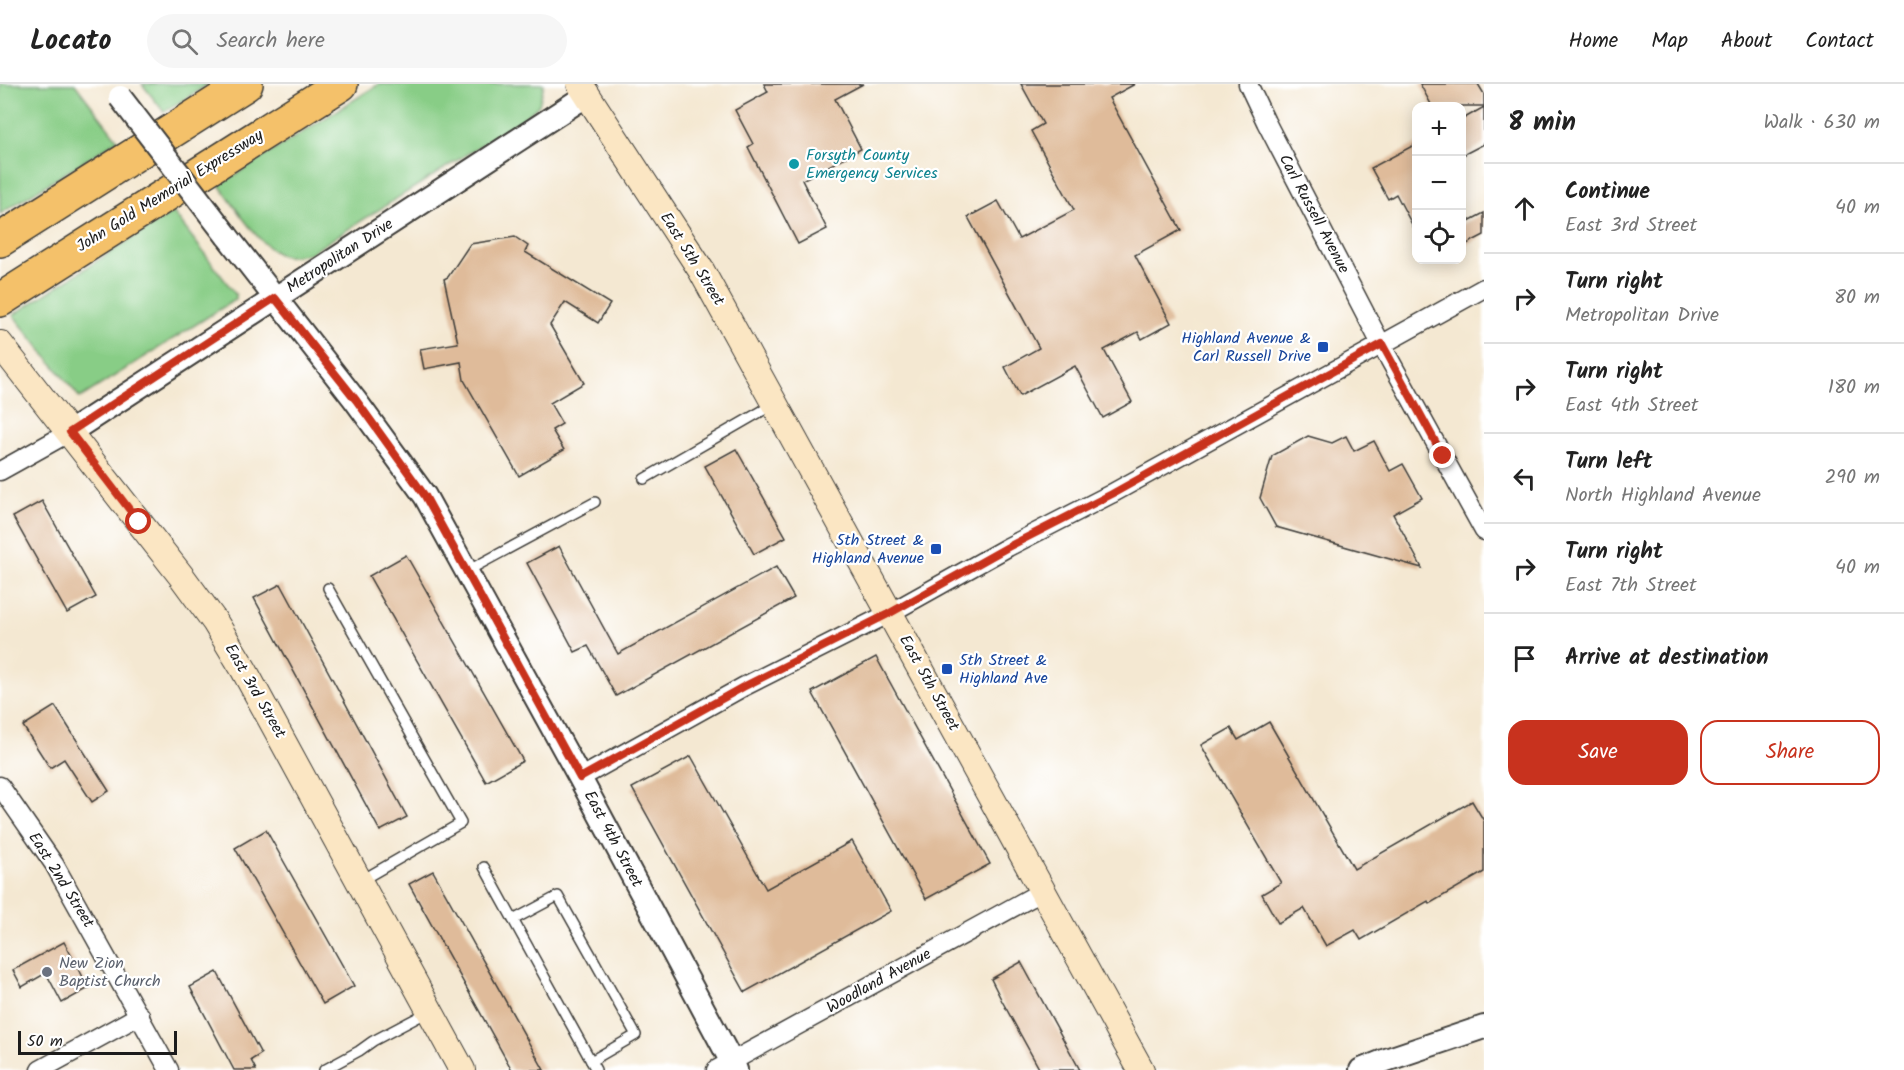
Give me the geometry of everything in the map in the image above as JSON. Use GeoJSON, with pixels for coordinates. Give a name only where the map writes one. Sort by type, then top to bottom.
{"type":"FeatureCollection","features":[{"type":"Feature","properties":{"kind":"highway"},"geometry":{"type":"LineString","coordinates":[[0,240],[246,84]]}},
{"type":"Feature","properties":{"kind":"highway","name":"John Gold Memorial Expressway"},"geometry":{"type":"LineString","coordinates":[[0,300],[341,84]]}},
{"type":"Feature","properties":{"kind":"main road","name":"East 5th Street"},"geometry":{"type":"LineString","coordinates":[[584,90],[701,270],[1141,1070]]}},
{"type":"Feature","properties":{"kind":"main road","name":"East 3rd Street"},"geometry":{"type":"LineString","coordinates":[[0,344],[215,622],[244,670],[462,1070]]}},
{"type":"Feature","properties":{"kind":"street","name":"Carl Russell Avenue"},"geometry":{"type":"LineString","coordinates":[[1248,84],[1382,344],[1484,531]]}},
{"type":"Feature","properties":{"kind":"street","name":"East 4th Street"},"geometry":{"type":"LineString","coordinates":[[116,90],[226,236],[356,400],[425,496],[580,778],[728,1067]]}},
{"type":"Feature","properties":{"kind":"street","name":"Metropolitan Drive"},"geometry":{"type":"LineString","coordinates":[[0,471],[70,432],[275,298],[584,90]]}},
{"type":"Feature","properties":{"kind":"street"},"geometry":{"type":"LineString","coordinates":[[580,778],[743,687],[890,613],[1008,547],[1112,494],[1484,288]]}},
{"type":"Feature","properties":{"kind":"street","name":"East 2nd Street"},"geometry":{"type":"LineString","coordinates":[[0,786],[54,864],[169,1070]]}},
{"type":"Feature","properties":{"kind":"street","name":"Woodland Avenue"},"geometry":{"type":"LineString","coordinates":[[728,1067],[1043,891]]}},
{"type":"Feature","properties":{"kind":"street"},"geometry":{"type":"LineString","coordinates":[[40,1070],[140,1015]]}},
{"type":"Feature","properties":{"kind":"street"},"geometry":{"type":"LineString","coordinates":[[1361,1070],[1484,1027]]}},
{"type":"Feature","properties":{"kind":"lane"},"geometry":{"type":"LineString","coordinates":[[644,479],[776,403]]}},
{"type":"Feature","properties":{"kind":"lane"},"geometry":{"type":"LineString","coordinates":[[467,571],[595,502]]}},
{"type":"Feature","properties":{"kind":"lane"},"geometry":{"type":"LineString","coordinates":[[328,588],[460,823],[360,882]]}},
{"type":"Feature","properties":{"kind":"lane"},"geometry":{"type":"LineString","coordinates":[[484,867],[513,920],[593,1065],[636,1035],[558,896],[513,920]]}},
{"type":"Feature","properties":{"kind":"lane"},"geometry":{"type":"LineString","coordinates":[[324,1070],[430,1011]]}},
{"type":"Feature","properties":{"kind":"green space"},"geometry":{"type":"Polygon","coordinates":[[[0,84],[75,84],[118,140],[0,214],[0,84]]]}},
{"type":"Feature","properties":{"kind":"green space"},"geometry":{"type":"Polygon","coordinates":[[[142,84],[209,84],[164,112],[142,84]]]}},
{"type":"Feature","properties":{"kind":"green space"},"geometry":{"type":"Polygon","coordinates":[[[379,84],[544,84],[539,105],[526,117],[309,254],[285,256],[276,253],[258,237],[219,185],[379,84]]]}},
{"type":"Feature","properties":{"kind":"green space"},"geometry":{"type":"Polygon","coordinates":[[[173,212],[236,295],[236,299],[80,398],[13,315],[173,212]]]}},
{"type":"Feature","properties":{"kind":"building","name":"Forsyth County Emergency Services"},"geometry":{"type":"Polygon","coordinates":[[[764,84],[863,84],[835,99],[861,149],[802,180],[827,229],[798,244],[748,147],[753,144],[735,110],[768,92],[764,84]]]}},
{"type":"Feature","properties":{"kind":"building"},"geometry":{"type":"Polygon","coordinates":[[[1021,84],[1135,84],[1109,98],[1181,230],[1135,255],[1171,323],[1142,339],[1138,332],[1104,350],[1132,402],[1103,418],[1075,366],[1020,396],[1005,367],[1039,348],[968,217],[998,201],[1019,239],[1074,210],[1031,131],[1043,124],[1021,84]]]}},
{"type":"Feature","properties":{"kind":"building"},"geometry":{"type":"Polygon","coordinates":[[[1420,84],[1478,84],[1484,94],[1484,106],[1466,106],[1466,102],[1430,102],[1420,84]]]}},
{"type":"Feature","properties":{"kind":"building"},"geometry":{"type":"Polygon","coordinates":[[[1484,107],[1484,144],[1466,153],[1466,117],[1484,107]]]}},
{"type":"Feature","properties":{"kind":"building"},"geometry":{"type":"Polygon","coordinates":[[[1412,146],[1412,224],[1396,194],[1388,199],[1371,168],[1412,146]]]}},
{"type":"Feature","properties":{"kind":"building"},"geometry":{"type":"Polygon","coordinates":[[[1484,213],[1484,235],[1466,244],[1466,222],[1484,213]]]}},
{"type":"Feature","properties":{"kind":"building"},"geometry":{"type":"Polygon","coordinates":[[[515,237],[528,246],[525,252],[610,304],[598,323],[565,302],[550,325],[584,383],[550,403],[562,424],[552,430],[564,450],[519,476],[464,380],[461,362],[424,369],[420,349],[458,343],[444,279],[448,277],[470,244],[515,237]]]}},
{"type":"Feature","properties":{"kind":"building"},"geometry":{"type":"Polygon","coordinates":[[[1308,436],[1332,443],[1346,436],[1354,451],[1374,441],[1390,471],[1403,464],[1422,498],[1393,514],[1422,568],[1276,527],[1260,498],[1272,456],[1308,436]]]}},
{"type":"Feature","properties":{"kind":"building"},"geometry":{"type":"Polygon","coordinates":[[[736,449],[786,537],[754,554],[705,466],[736,449]]]}},
{"type":"Feature","properties":{"kind":"building"},"geometry":{"type":"Polygon","coordinates":[[[42,501],[96,597],[67,613],[13,517],[42,501]]]}},
{"type":"Feature","properties":{"kind":"building"},"geometry":{"type":"Polygon","coordinates":[[[559,546],[618,654],[776,567],[794,598],[616,696],[588,646],[575,652],[527,563],[559,546]]]}},
{"type":"Feature","properties":{"kind":"building"},"geometry":{"type":"Polygon","coordinates":[[[406,555],[523,761],[486,782],[369,576],[406,555]]]}},
{"type":"Feature","properties":{"kind":"building"},"geometry":{"type":"Polygon","coordinates":[[[281,584],[407,817],[380,831],[254,598],[281,584]]]}},
{"type":"Feature","properties":{"kind":"building"},"geometry":{"type":"Polygon","coordinates":[[[876,657],[990,864],[926,899],[812,692],[876,657]]]}},
{"type":"Feature","properties":{"kind":"building"},"geometry":{"type":"Polygon","coordinates":[[[55,706],[109,791],[92,802],[64,759],[50,768],[23,726],[55,706]]]}},
{"type":"Feature","properties":{"kind":"building"},"geometry":{"type":"Polygon","coordinates":[[[1269,722],[1354,869],[1472,801],[1484,821],[1484,872],[1361,940],[1355,930],[1326,946],[1304,908],[1278,923],[1262,894],[1281,883],[1201,745],[1231,728],[1238,740],[1269,722]]]}},
{"type":"Feature","properties":{"kind":"building"},"geometry":{"type":"Polygon","coordinates":[[[691,756],[766,889],[852,841],[891,911],[745,992],[632,788],[691,756]]]}},
{"type":"Feature","properties":{"kind":"building"},"geometry":{"type":"Polygon","coordinates":[[[266,830],[354,986],[323,1004],[235,848],[266,830]]]}},
{"type":"Feature","properties":{"kind":"building"},"geometry":{"type":"Polygon","coordinates":[[[433,871],[544,1070],[512,1070],[409,884],[433,871]]]}},
{"type":"Feature","properties":{"kind":"building","name":"New Zion Baptist Church"},"geometry":{"type":"Polygon","coordinates":[[[64,942],[89,988],[62,1003],[46,973],[22,987],[13,970],[64,942]]]}},
{"type":"Feature","properties":{"kind":"building"},"geometry":{"type":"Polygon","coordinates":[[[1021,962],[1080,1070],[1040,1070],[1002,1001],[991,979],[1021,962]]]}},
{"type":"Feature","properties":{"kind":"building"},"geometry":{"type":"Polygon","coordinates":[[[217,972],[261,1054],[251,1060],[256,1070],[234,1070],[190,987],[217,972]]]}},
{"type":"Feature","properties":{"kind":"place","name":"Forsyth County Emergency Services"},"geometry":{"type":"Point","coordinates":[794,164]}},
{"type":"Feature","properties":{"kind":"place","name":"Highland Avenue & Carl Russell Drive"},"geometry":{"type":"Point","coordinates":[1323,347]}},
{"type":"Feature","properties":{"kind":"place","name":"5th Street & Highland Avenue"},"geometry":{"type":"Point","coordinates":[936,549]}},
{"type":"Feature","properties":{"kind":"place","name":"5th Street & Highland Ave"},"geometry":{"type":"Point","coordinates":[947,669]}},
{"type":"Feature","properties":{"kind":"place","name":"New Zion Baptist Church"},"geometry":{"type":"Point","coordinates":[47,972]}},
{"type":"Feature","properties":{"kind":"route"},"geometry":{"type":"LineString","coordinates":[[139,522],[70,432],[275,298],[356,400],[425,496],[580,778],[743,687],[890,613],[1008,547],[1112,494],[1382,344],[1443,456]]}}]}
